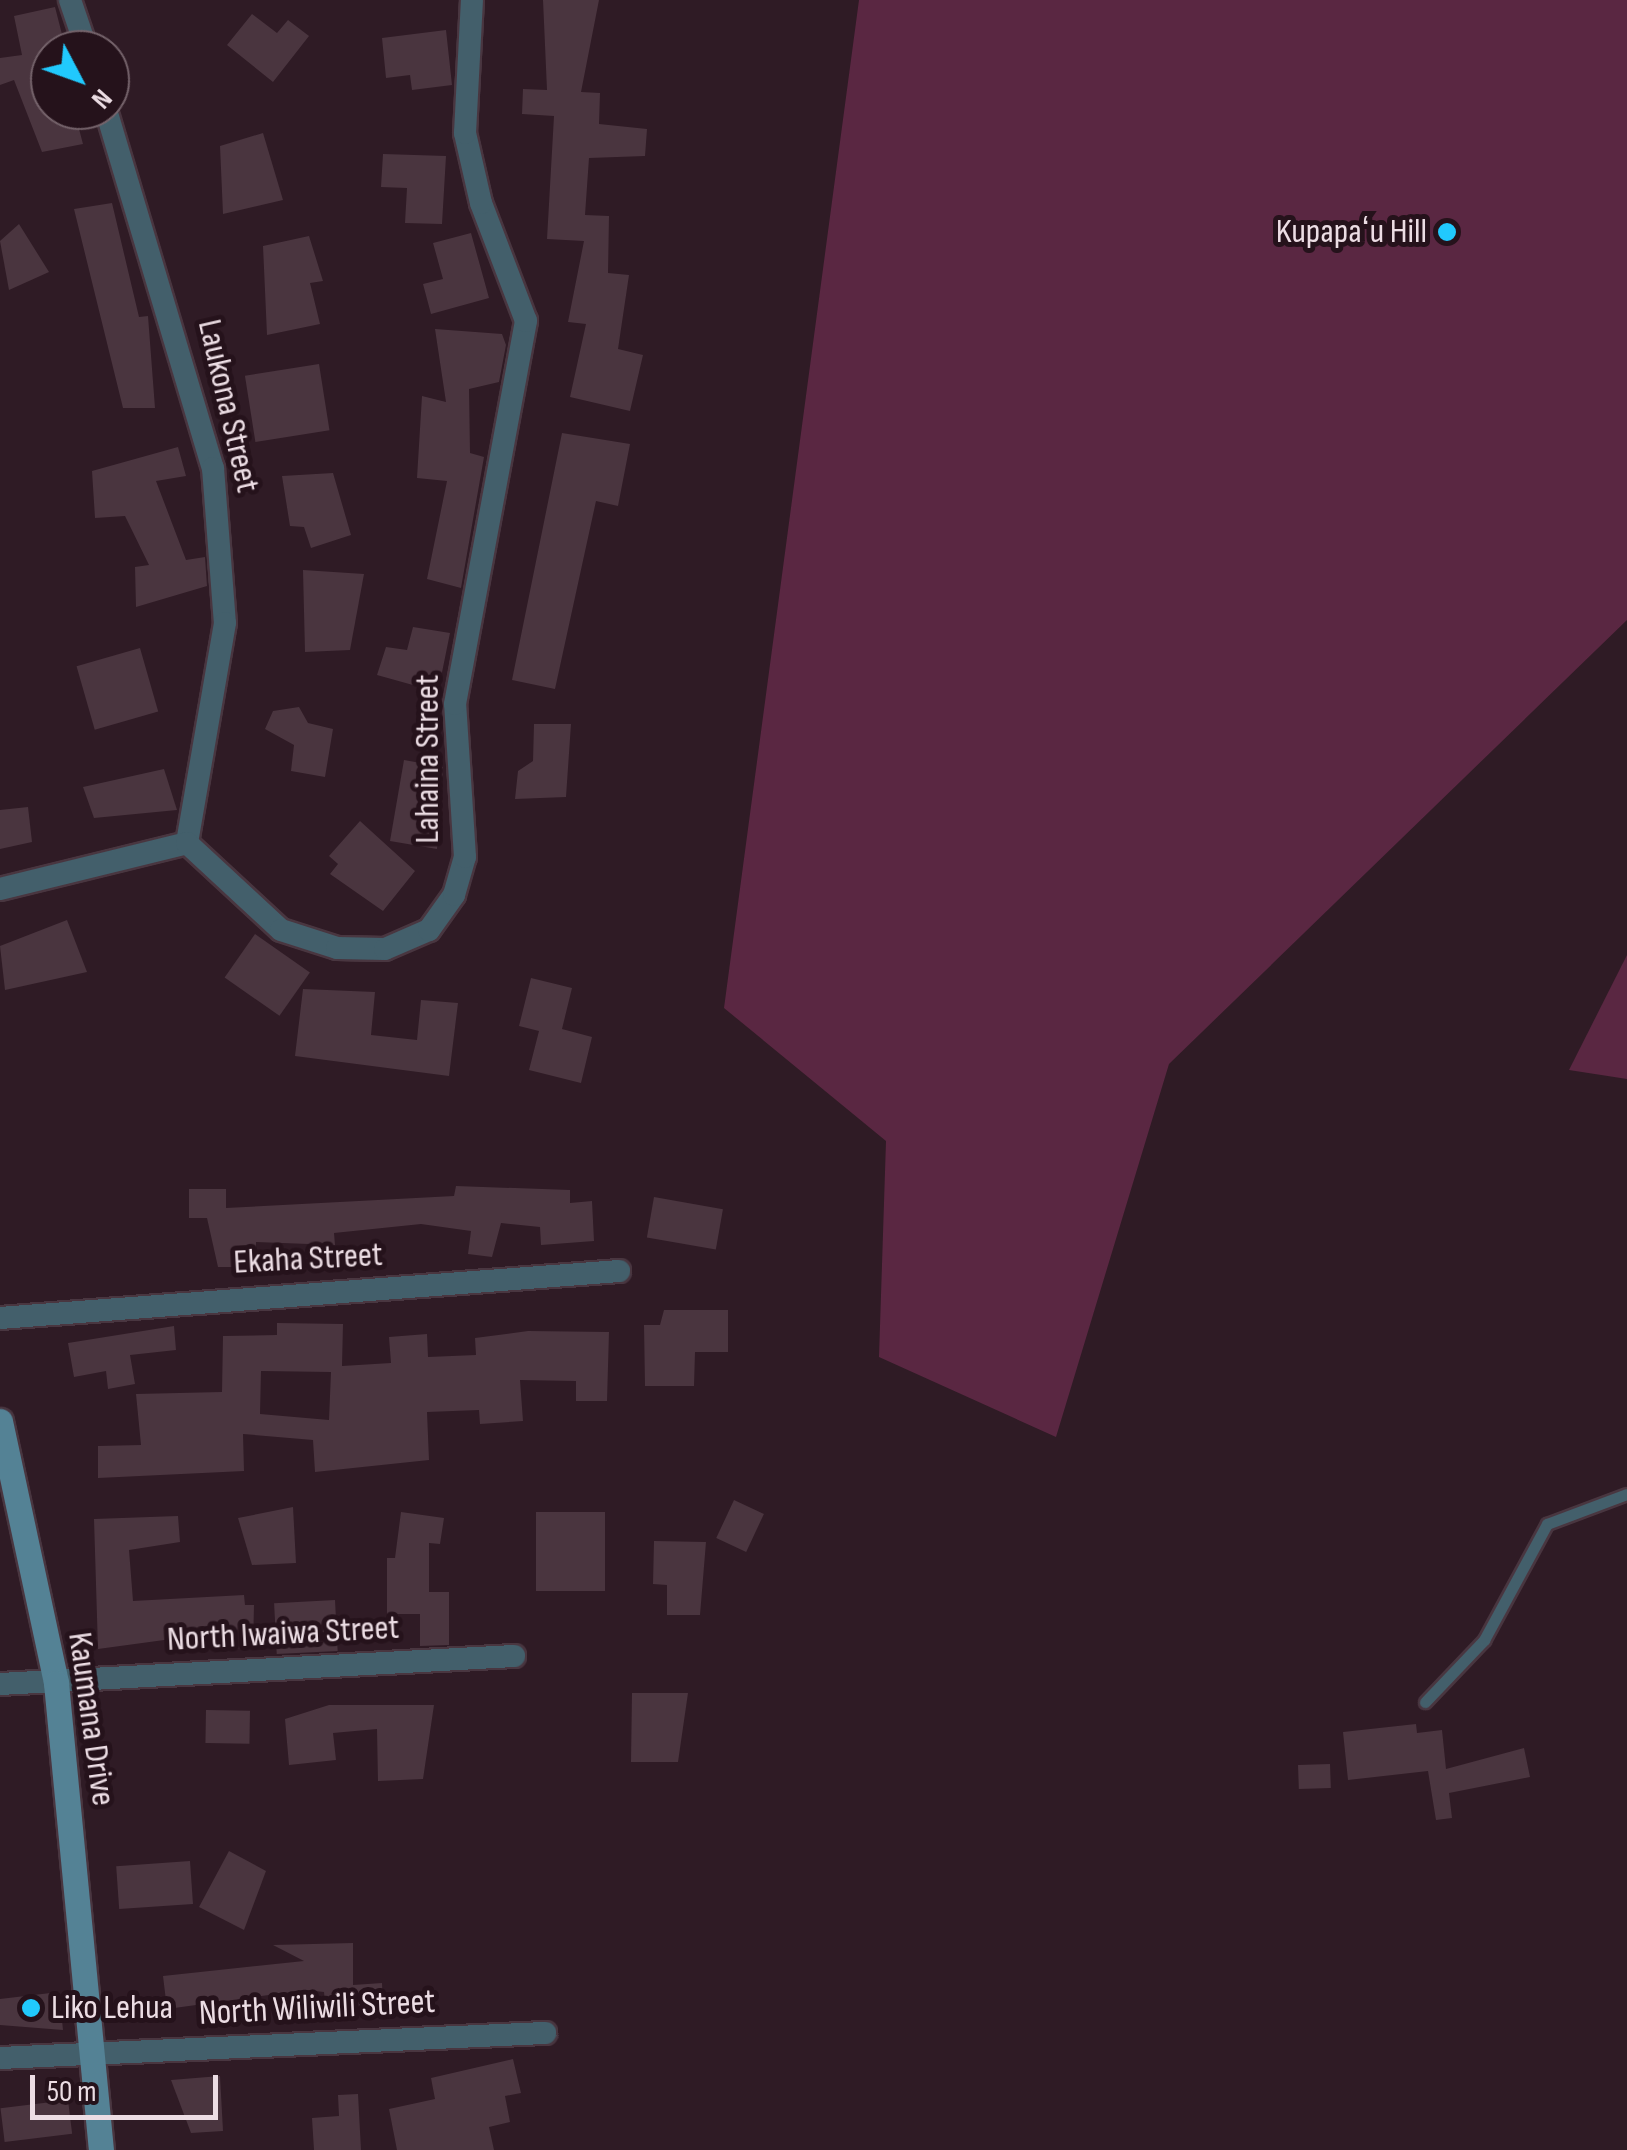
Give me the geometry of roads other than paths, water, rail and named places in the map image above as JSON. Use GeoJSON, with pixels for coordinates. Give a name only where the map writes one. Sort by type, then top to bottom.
{"type":"FeatureCollection","features":[{"type":"Feature","properties":{"kind":"street"},"geometry":{"type":"LineString","coordinates":[[70,0],[80,30]]}},
{"type":"Feature","properties":{"kind":"street","name":"Lahaina Street"},"geometry":{"type":"LineString","coordinates":[[187,844],[281,930],[336,948],[385,948],[429,930],[454,894],[464,857],[456,704],[526,321],[481,203],[466,133],[472,0]]}},
{"type":"Feature","properties":{"kind":"street","name":"Laukona Street"},"geometry":{"type":"LineString","coordinates":[[112,130],[213,468],[225,623],[187,844]]}},
{"type":"Feature","properties":{"kind":"street"},"geometry":{"type":"LineString","coordinates":[[0,889],[187,844]]}},
{"type":"Feature","properties":{"kind":"street","name":"Ekaha Street"},"geometry":{"type":"LineString","coordinates":[[0,1318],[619,1271]]}},
{"type":"Feature","properties":{"kind":"street","name":"Kaumana Drive"},"geometry":{"type":"LineString","coordinates":[[0,1420],[56,1683],[101,2150]]}},
{"type":"Feature","properties":{"kind":"street","name":"North Iwaiwa Street"},"geometry":{"type":"LineString","coordinates":[[0,1684],[514,1656]]}},
{"type":"Feature","properties":{"kind":"street","name":"North Wiliwili Street"},"geometry":{"type":"LineString","coordinates":[[0,2058],[544,2033]]}},
{"type":"Feature","properties":{"kind":"lane"},"geometry":{"type":"LineString","coordinates":[[1425,1702],[1484,1640],[1547,1524],[1627,1494]]}},
{"type":"Feature","properties":{"kind":"place","name":"Kupapaʻu Hill"},"geometry":{"type":"Point","coordinates":[1447,232]}},
{"type":"Feature","properties":{"kind":"place","name":"Liko Lehua"},"geometry":{"type":"Point","coordinates":[31,2008]}}]}
